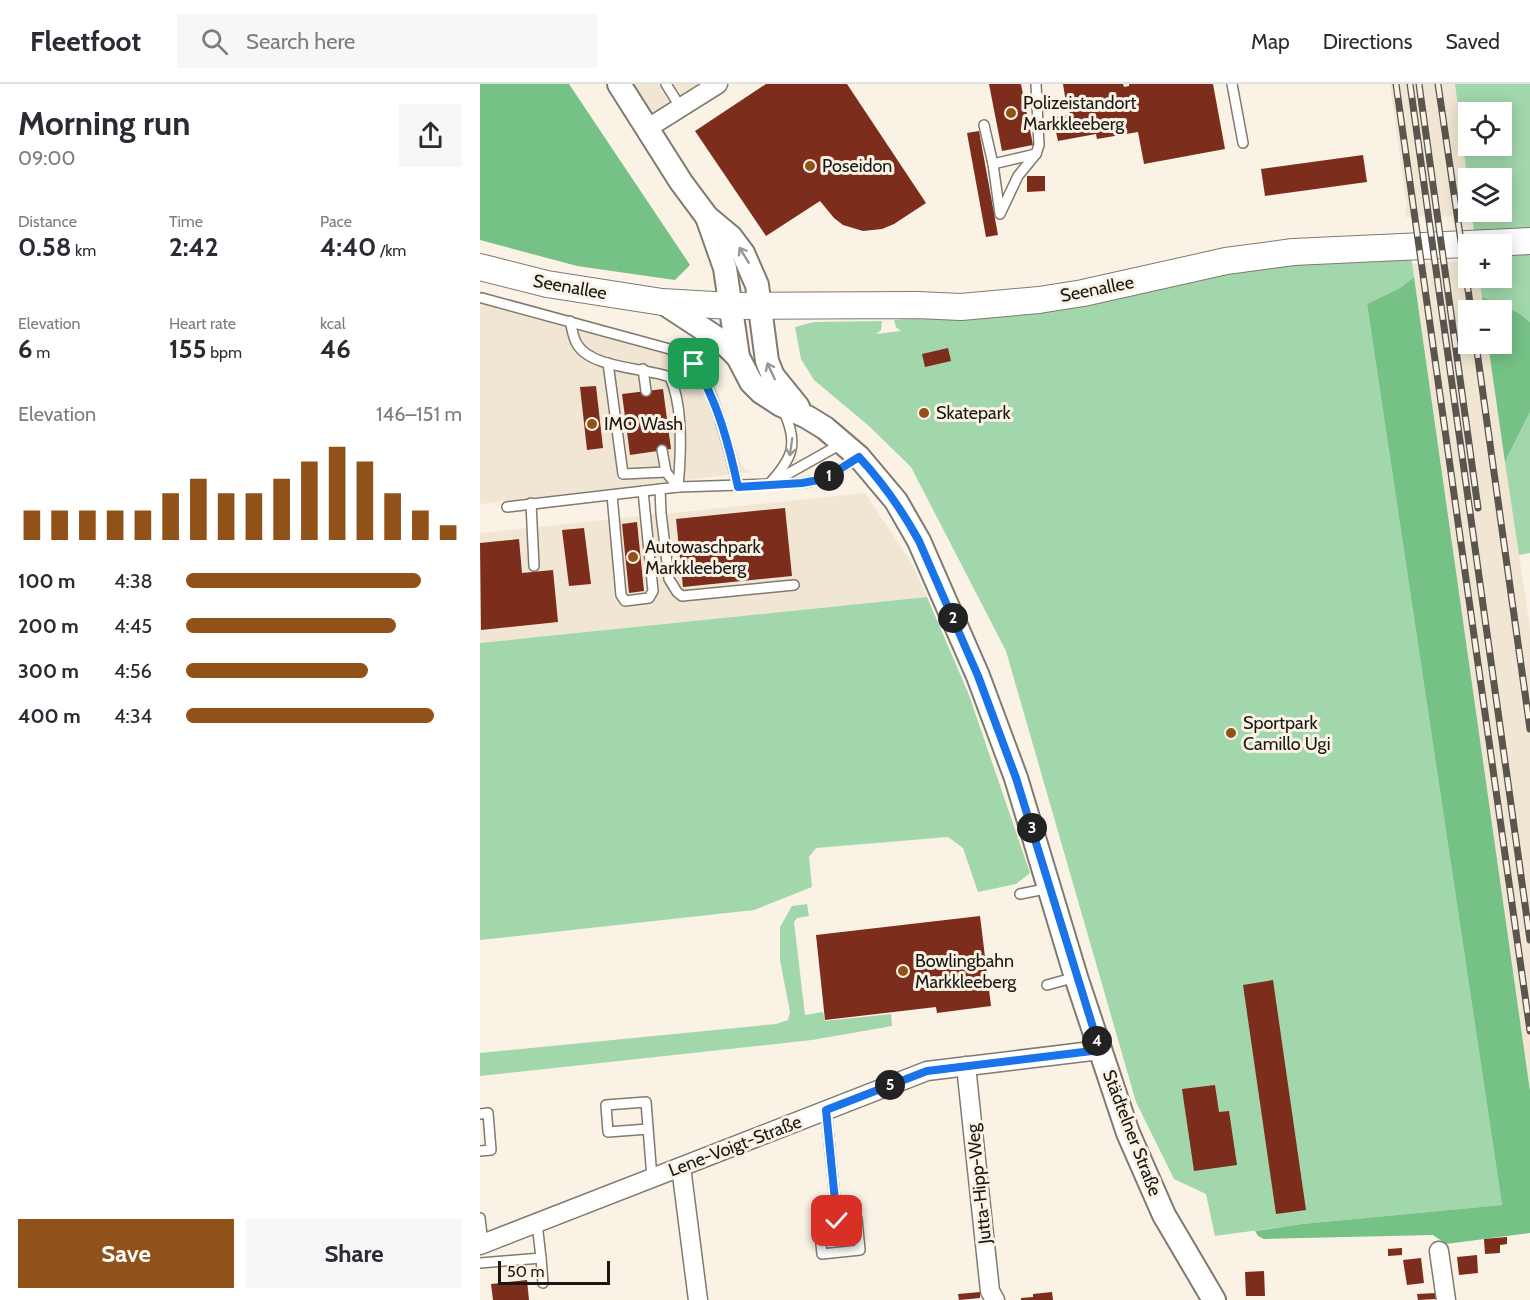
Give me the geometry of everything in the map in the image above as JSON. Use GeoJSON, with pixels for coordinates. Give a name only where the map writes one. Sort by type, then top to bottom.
{"type":"FeatureCollection","features":[{"type":"Feature","properties":{"kind":"main road","name":"Seenallee"},"geometry":{"type":"LineString","coordinates":[[480,267],[547,284],[662,302],[731,306],[916,305],[961,307],[1040,300],[1226,261],[1271,255],[1335,249],[1530,241]]}},
{"type":"Feature","properties":{"kind":"street","name":"Städtelner Straße"},"geometry":{"type":"LineString","coordinates":[[619,84],[681,182],[707,217],[731,237],[743,253],[757,285],[764,349],[773,376],[787,396],[807,417],[851,450],[896,501],[919,541],[978,676],[1016,778],[1076,977],[1128,1133],[1164,1215],[1214,1300]]}},
{"type":"Feature","properties":{"kind":"street"},"geometry":{"type":"LineString","coordinates":[[648,128],[718,84]]}},
{"type":"Feature","properties":{"kind":"street","name":"Städtelner Straße"},"geometry":{"type":"LineString","coordinates":[[707,217],[725,268],[738,357],[751,382],[761,392],[781,405],[807,417]]}},
{"type":"Feature","properties":{"kind":"street","name":"Seenallee"},"geometry":{"type":"LineString","coordinates":[[662,302],[723,342],[738,357]]}},
{"type":"Feature","properties":{"kind":"street","name":"Lene-Voigt-Straße"},"geometry":{"type":"LineString","coordinates":[[481,1244],[927,1071],[1100,1050]]}},
{"type":"Feature","properties":{"kind":"street","name":"Jutta-Hipp-Weg"},"geometry":{"type":"LineString","coordinates":[[966,1066],[993,1295]]}},
{"type":"Feature","properties":{"kind":"street"},"geometry":{"type":"LineString","coordinates":[[681,1167],[698,1300]]}},
{"type":"Feature","properties":{"kind":"street"},"geometry":{"type":"LineString","coordinates":[[1439,1251],[1446,1300]]}},
{"type":"Feature","properties":{"kind":"lane"},"geometry":{"type":"LineString","coordinates":[[666,84],[681,108]]}},
{"type":"Feature","properties":{"kind":"lane"},"geometry":{"type":"LineString","coordinates":[[984,125],[993,164],[1000,214],[1018,176],[1036,154],[1039,145],[1036,84]]}},
{"type":"Feature","properties":{"kind":"lane"},"geometry":{"type":"LineString","coordinates":[[1232,84],[1243,143]]}},
{"type":"Feature","properties":{"kind":"lane"},"geometry":{"type":"LineString","coordinates":[[993,164],[1036,154]]}},
{"type":"Feature","properties":{"kind":"lane"},"geometry":{"type":"LineString","coordinates":[[482,298],[677,351],[688,357],[707,384],[738,487]]}},
{"type":"Feature","properties":{"kind":"lane"},"geometry":{"type":"LineString","coordinates":[[570,321],[577,345],[589,356],[608,363],[643,369],[670,377],[674,388],[681,455],[678,487]]}},
{"type":"Feature","properties":{"kind":"lane"},"geometry":{"type":"LineString","coordinates":[[608,363],[623,474],[666,472]]}},
{"type":"Feature","properties":{"kind":"lane"},"geometry":{"type":"LineString","coordinates":[[643,369],[646,391]]}},
{"type":"Feature","properties":{"kind":"lane"},"geometry":{"type":"LineString","coordinates":[[769,484],[784,467],[793,443],[792,431],[781,405]]}},
{"type":"Feature","properties":{"kind":"lane"},"geometry":{"type":"LineString","coordinates":[[662,450],[666,472],[678,487]]}},
{"type":"Feature","properties":{"kind":"lane"},"geometry":{"type":"LineString","coordinates":[[769,484],[800,469],[851,450]]}},
{"type":"Feature","properties":{"kind":"lane"},"geometry":{"type":"LineString","coordinates":[[507,507],[678,487],[738,487],[802,483],[824,479],[851,450]]}},
{"type":"Feature","properties":{"kind":"lane"},"geometry":{"type":"LineString","coordinates":[[660,489],[669,579],[682,596],[794,585]]}},
{"type":"Feature","properties":{"kind":"lane"},"geometry":{"type":"LineString","coordinates":[[612,495],[621,595],[625,601],[649,598],[653,591],[643,491]]}},
{"type":"Feature","properties":{"kind":"lane"},"geometry":{"type":"LineString","coordinates":[[531,503],[534,566]]}},
{"type":"Feature","properties":{"kind":"lane"},"geometry":{"type":"LineString","coordinates":[[1020,894],[1050,888]]}},
{"type":"Feature","properties":{"kind":"lane"},"geometry":{"type":"LineString","coordinates":[[1047,985],[1076,977]]}},
{"type":"Feature","properties":{"kind":"lane"},"geometry":{"type":"LineString","coordinates":[[648,1129],[608,1132],[606,1105],[646,1102],[652,1178]]}},
{"type":"Feature","properties":{"kind":"lane"},"geometry":{"type":"LineString","coordinates":[[826,1110],[837,1221]]}},
{"type":"Feature","properties":{"kind":"lane"},"geometry":{"type":"LineString","coordinates":[[480,1114],[488,1113],[491,1150],[480,1151]]}},
{"type":"Feature","properties":{"kind":"lane"},"geometry":{"type":"LineString","coordinates":[[480,1218],[481,1244]]}},
{"type":"Feature","properties":{"kind":"lane"},"geometry":{"type":"LineString","coordinates":[[857,1219],[860,1250],[822,1254],[819,1223],[837,1221],[857,1219]]}},
{"type":"Feature","properties":{"kind":"lane"},"geometry":{"type":"LineString","coordinates":[[537,1223],[543,1283]]}},
{"type":"Feature","properties":{"kind":"lane"},"geometry":{"type":"LineString","coordinates":[[480,1263],[541,1258]]}},
{"type":"Feature","properties":{"kind":"shaded area"},"geometry":{"type":"Polygon","coordinates":[[[619,84],[718,84],[648,128],[619,84]]]}},
{"type":"Feature","properties":{"kind":"shaded area"},"geometry":{"type":"Polygon","coordinates":[[[1390,84],[1455,84],[1458,107],[1458,156],[1464,156],[1466,168],[1458,168],[1458,216],[1405,217],[1407,209],[1390,84]]]}},
{"type":"Feature","properties":{"kind":"shaded area"},"geometry":{"type":"Polygon","coordinates":[[[1458,262],[1458,288],[1481,288],[1482,300],[1458,300],[1458,354],[1489,354],[1530,628],[1530,1091],[1412,264],[1458,262]]]}},
{"type":"Feature","properties":{"kind":"shaded area"},"geometry":{"type":"Polygon","coordinates":[[[480,291],[667,342],[692,353],[713,379],[740,461],[743,467],[752,472],[480,504],[480,291]]]}},
{"type":"Feature","properties":{"kind":"shaded area"},"geometry":{"type":"Polygon","coordinates":[[[865,493],[912,564],[927,597],[480,643],[480,533],[865,493]]]}},
{"type":"Feature","properties":{"kind":"green space"},"geometry":{"type":"Polygon","coordinates":[[[480,84],[569,84],[690,265],[675,280],[577,266],[480,240],[480,84]]]}},
{"type":"Feature","properties":{"kind":"green space"},"geometry":{"type":"Polygon","coordinates":[[[1455,84],[1530,84],[1530,241],[1512,242],[1512,234],[1474,234],[1473,222],[1512,222],[1512,168],[1466,168],[1464,156],[1512,156],[1512,102],[1458,102],[1458,107],[1455,84]]]}},
{"type":"Feature","properties":{"kind":"green space"},"geometry":{"type":"Polygon","coordinates":[[[1530,251],[1530,322],[1512,310],[1512,300],[1489,300],[1482,297],[1481,288],[1512,288],[1512,253],[1530,251]]]}},
{"type":"Feature","properties":{"kind":"green space","name":"Sportpark Camillo Ugi"},"geometry":{"type":"Polygon","coordinates":[[[1411,255],[1414,277],[1400,288],[1367,304],[1502,1205],[1302,1224],[1215,1236],[1206,1194],[1174,1179],[1136,1102],[1006,651],[911,467],[869,426],[814,380],[801,359],[795,327],[814,322],[882,321],[881,330],[876,334],[901,331],[896,327],[894,320],[986,314],[1243,268],[1411,255]]]}},
{"type":"Feature","properties":{"kind":"green space"},"geometry":{"type":"Polygon","coordinates":[[[1414,277],[1530,1091],[1530,1233],[1446,1244],[1433,1235],[1264,1239],[1255,1231],[1302,1224],[1502,1205],[1367,304],[1400,288],[1414,277]]]}},
{"type":"Feature","properties":{"kind":"green space"},"geometry":{"type":"Polygon","coordinates":[[[1512,310],[1530,322],[1530,412],[1505,462],[1489,354],[1512,354],[1512,310]]]}},
{"type":"Feature","properties":{"kind":"green space"},"geometry":{"type":"Polygon","coordinates":[[[1530,412],[1530,553],[1519,555],[1505,462],[1530,412]]]}},
{"type":"Feature","properties":{"kind":"green space"},"geometry":{"type":"Polygon","coordinates":[[[927,597],[969,695],[1030,873],[1016,884],[978,892],[963,848],[948,837],[816,848],[809,857],[812,887],[754,910],[480,940],[480,643],[927,597]]]}},
{"type":"Feature","properties":{"kind":"green space"},"geometry":{"type":"Polygon","coordinates":[[[807,904],[809,916],[797,918],[794,922],[805,1015],[823,1012],[825,1021],[891,1014],[892,1026],[812,1040],[480,1076],[480,1053],[776,1024],[788,1020],[790,1012],[780,960],[780,927],[792,906],[807,904]]]}},
{"type":"Feature","properties":{"kind":"building","name":"Poseidon"},"geometry":{"type":"Polygon","coordinates":[[[766,84],[847,84],[926,203],[894,224],[882,229],[863,231],[843,225],[820,201],[766,236],[695,131],[766,84]]]}},
{"type":"Feature","properties":{"kind":"building","name":"Polizeistandort Markkleeberg"},"geometry":{"type":"Polygon","coordinates":[[[989,84],[1021,84],[1033,145],[1002,151],[989,84]]]}},
{"type":"Feature","properties":{"kind":"building"},"geometry":{"type":"Polygon","coordinates":[[[1063,84],[1123,84],[1124,87],[1129,84],[1213,84],[1225,149],[1144,164],[1138,132],[1097,139],[1096,134],[1058,141],[1053,118],[1070,114],[1063,84]],[[1131,98],[1090,105],[1091,110],[1132,103],[1131,98]]]}},
{"type":"Feature","properties":{"kind":"building"},"geometry":{"type":"Polygon","coordinates":[[[979,131],[998,235],[986,237],[967,133],[979,131]]]}},
{"type":"Feature","properties":{"kind":"building"},"geometry":{"type":"Polygon","coordinates":[[[1363,155],[1367,182],[1265,196],[1261,169],[1363,155]]]}},
{"type":"Feature","properties":{"kind":"building"},"geometry":{"type":"Polygon","coordinates":[[[1027,176],[1045,176],[1045,191],[1027,192],[1027,176]]]}},
{"type":"Feature","properties":{"kind":"building"},"geometry":{"type":"Polygon","coordinates":[[[948,348],[951,361],[925,367],[922,354],[948,348]]]}},
{"type":"Feature","properties":{"kind":"building","name":"IMO Wash"},"geometry":{"type":"Polygon","coordinates":[[[596,386],[603,448],[587,450],[580,387],[596,386]]]}},
{"type":"Feature","properties":{"kind":"building"},"geometry":{"type":"Polygon","coordinates":[[[663,389],[671,449],[630,455],[622,394],[663,389]]]}},
{"type":"Feature","properties":{"kind":"building"},"geometry":{"type":"Polygon","coordinates":[[[785,508],[792,576],[683,587],[676,519],[785,508]]]}},
{"type":"Feature","properties":{"kind":"building","name":"Autowaschpark Markkleeberg"},"geometry":{"type":"Polygon","coordinates":[[[637,522],[644,591],[629,593],[622,524],[637,522]]]}},
{"type":"Feature","properties":{"kind":"building"},"geometry":{"type":"Polygon","coordinates":[[[584,528],[591,584],[569,586],[562,530],[584,528]]]}},
{"type":"Feature","properties":{"kind":"building"},"geometry":{"type":"Polygon","coordinates":[[[519,539],[522,573],[553,570],[558,622],[481,630],[480,543],[519,539]]]}},
{"type":"Feature","properties":{"kind":"building","name":"Bowlingbahn Markkleeberg"},"geometry":{"type":"Polygon","coordinates":[[[980,916],[991,1006],[937,1013],[936,1007],[825,1020],[816,935],[980,916]]]}},
{"type":"Feature","properties":{"kind":"building"},"geometry":{"type":"Polygon","coordinates":[[[1273,980],[1306,1210],[1276,1214],[1243,985],[1273,980]]]}},
{"type":"Feature","properties":{"kind":"building"},"geometry":{"type":"Polygon","coordinates":[[[1215,1085],[1219,1112],[1229,1111],[1237,1165],[1194,1171],[1182,1089],[1215,1085]]]}},
{"type":"Feature","properties":{"kind":"building"},"geometry":{"type":"Polygon","coordinates":[[[1507,1237],[1507,1244],[1500,1245],[1500,1253],[1485,1254],[1484,1239],[1507,1237]]]}},
{"type":"Feature","properties":{"kind":"building"},"geometry":{"type":"Polygon","coordinates":[[[1402,1248],[1402,1255],[1388,1256],[1388,1249],[1402,1248]]]}},
{"type":"Feature","properties":{"kind":"building"},"geometry":{"type":"Polygon","coordinates":[[[1477,1255],[1478,1273],[1459,1275],[1457,1257],[1477,1255]]]}},
{"type":"Feature","properties":{"kind":"building"},"geometry":{"type":"Polygon","coordinates":[[[1421,1258],[1424,1283],[1407,1285],[1403,1260],[1421,1258]]]}},
{"type":"Feature","properties":{"kind":"building"},"geometry":{"type":"Polygon","coordinates":[[[1264,1271],[1265,1296],[1246,1296],[1245,1272],[1264,1271]]]}},
{"type":"Feature","properties":{"kind":"building"},"geometry":{"type":"Polygon","coordinates":[[[527,1280],[529,1300],[493,1300],[491,1284],[527,1280]]]}},
{"type":"Feature","properties":{"kind":"building"},"geometry":{"type":"Polygon","coordinates":[[[980,1292],[980,1298],[959,1300],[958,1294],[980,1292]]]}},
{"type":"Feature","properties":{"kind":"building"},"geometry":{"type":"Polygon","coordinates":[[[1052,1292],[1053,1300],[1021,1300],[1021,1298],[1033,1297],[1033,1294],[1052,1292]]]}},
{"type":"Feature","properties":{"kind":"building"},"geometry":{"type":"Polygon","coordinates":[[[1436,1293],[1436,1299],[1418,1300],[1417,1294],[1436,1293]]]}},
{"type":"Feature","properties":{"kind":"railway"},"geometry":{"type":"LineString","coordinates":[[1396,84],[1530,1031]]}},
{"type":"Feature","properties":{"kind":"railway"},"geometry":{"type":"LineString","coordinates":[[1410,84],[1530,940]]}},
{"type":"Feature","properties":{"kind":"railway"},"geometry":{"type":"LineString","coordinates":[[1419,84],[1478,508]]}},
{"type":"Feature","properties":{"kind":"railway"},"geometry":{"type":"LineString","coordinates":[[1438,84],[1470,300]]}},
{"type":"Feature","properties":{"kind":"railway"},"geometry":{"type":"LineString","coordinates":[[1477,354],[1530,729]]}},
{"type":"Feature","properties":{"kind":"place","name":"Polizeistandort Markkleeberg"},"geometry":{"type":"Point","coordinates":[1011,113]}},
{"type":"Feature","properties":{"kind":"place","name":"Poseidon"},"geometry":{"type":"Point","coordinates":[810,166]}},
{"type":"Feature","properties":{"kind":"place","name":"Skatepark"},"geometry":{"type":"Point","coordinates":[924,413]}},
{"type":"Feature","properties":{"kind":"place","name":"IMO Wash"},"geometry":{"type":"Point","coordinates":[592,424]}},
{"type":"Feature","properties":{"kind":"place","name":"Autowaschpark Markkleeberg"},"geometry":{"type":"Point","coordinates":[633,557]}},
{"type":"Feature","properties":{"kind":"place","name":"Sportpark Camillo Ugi"},"geometry":{"type":"Point","coordinates":[1231,733]}},
{"type":"Feature","properties":{"kind":"place","name":"Bowlingbahn Markkleeberg"},"geometry":{"type":"Point","coordinates":[903,971]}},
{"type":"Feature","properties":{"kind":"route"},"geometry":{"type":"LineString","coordinates":[[694,364],[707,384],[738,487],[802,483],[824,479],[859,457],[896,501],[908,521],[978,676],[1016,778],[1100,1050],[927,1071],[826,1110],[837,1221]]}}]}
